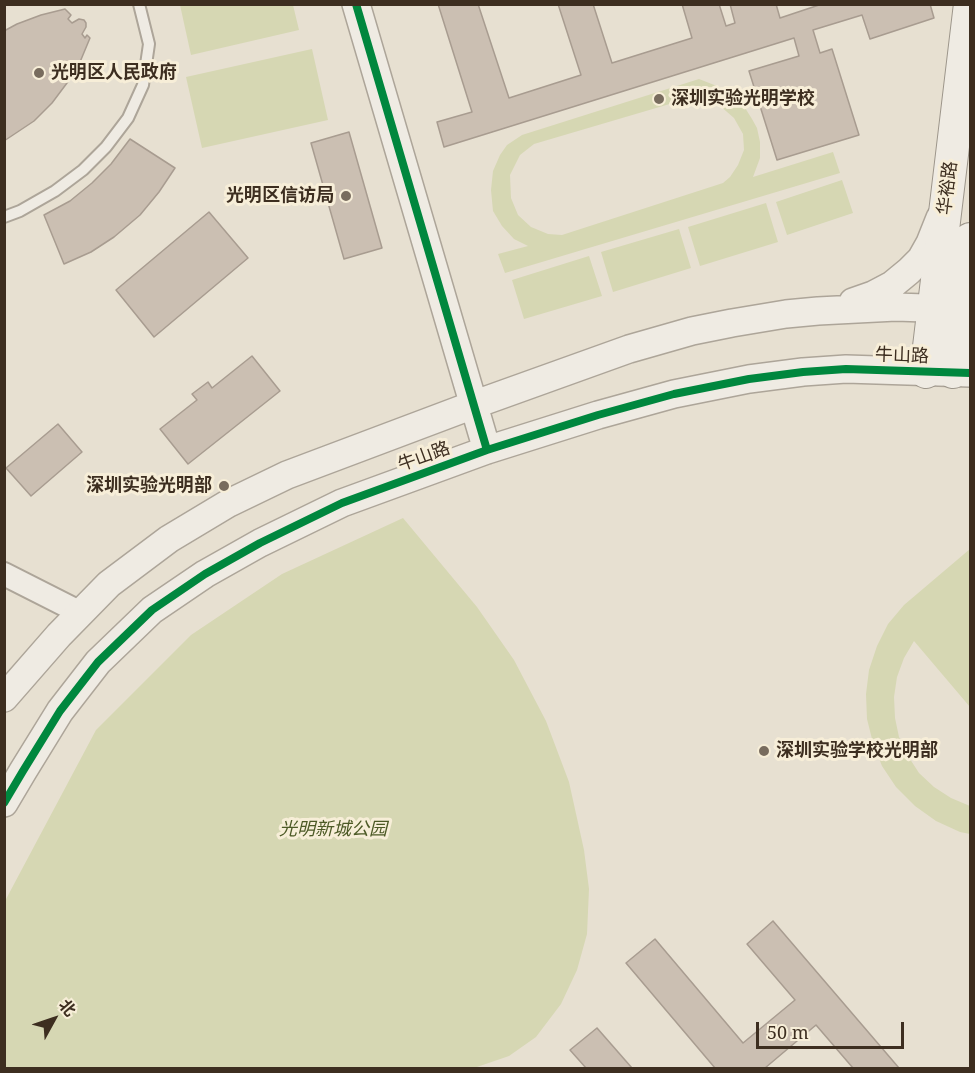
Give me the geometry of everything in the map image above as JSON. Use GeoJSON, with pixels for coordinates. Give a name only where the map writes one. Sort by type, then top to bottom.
{"type":"FeatureCollection","features":[{"type":"Feature","properties":{"kind":"main road","name":"华裕路"},"geometry":{"type":"LineString","coordinates":[[950,372],[954,309],[947,191],[969,4]]}},
{"type":"Feature","properties":{"kind":"main road","name":"华裕路"},"geometry":{"type":"LineString","coordinates":[[954,309],[970,239]]}},
{"type":"Feature","properties":{"kind":"street"},"geometry":{"type":"LineString","coordinates":[[356,4],[487,450]]}},
{"type":"Feature","properties":{"kind":"street"},"geometry":{"type":"LineString","coordinates":[[818,311],[873,295],[892,285],[909,272],[921,259],[930,243],[947,191]]}},
{"type":"Feature","properties":{"kind":"street","name":"牛山路"},"geometry":{"type":"LineString","coordinates":[[4,699],[59,635],[110,584],[169,539],[229,503],[287,476],[473,405],[629,349],[692,331],[786,314],[818,311],[896,307],[954,309]]}},
{"type":"Feature","properties":{"kind":"street","name":"牛山路"},"geometry":{"type":"LineString","coordinates":[[4,803],[66,703],[98,662],[152,610],[205,574],[242,553],[342,503],[487,450],[674,394],[749,379],[803,372],[846,369],[950,372]]}},
{"type":"Feature","properties":{"kind":"street"},"geometry":{"type":"LineString","coordinates":[[4,574],[81,613]]}},
{"type":"Feature","properties":{"kind":"lane"},"geometry":{"type":"LineString","coordinates":[[4,217],[20,211],[55,191],[83,170],[106,147],[128,118],[143,85],[149,44],[139,4]]}},
{"type":"Feature","properties":{"kind":"green space"},"geometry":{"type":"Polygon","coordinates":[[[180,5],[293,5],[299,30],[191,55],[180,5]]]}},
{"type":"Feature","properties":{"kind":"green space"},"geometry":{"type":"Polygon","coordinates":[[[312,49],[328,120],[202,148],[186,77],[312,49]]]}},
{"type":"Feature","properties":{"kind":"green space"},"geometry":{"type":"Polygon","coordinates":[[[699,79],[727,90],[742,103],[757,128],[760,158],[753,177],[833,152],[840,173],[505,273],[498,254],[528,246],[514,239],[502,226],[493,211],[491,190],[493,171],[507,145],[522,135],[699,79]],[[690,98],[534,144],[520,155],[510,175],[511,198],[518,215],[531,227],[548,234],[562,235],[723,183],[738,165],[744,150],[743,134],[734,118],[719,105],[706,98],[690,98]]]}},
{"type":"Feature","properties":{"kind":"green space"},"geometry":{"type":"Polygon","coordinates":[[[842,180],[853,213],[787,235],[776,202],[842,180]]]}},
{"type":"Feature","properties":{"kind":"green space"},"geometry":{"type":"Polygon","coordinates":[[[766,203],[778,242],[700,266],[688,227],[766,203]]]}},
{"type":"Feature","properties":{"kind":"green space"},"geometry":{"type":"Polygon","coordinates":[[[679,229],[691,268],[613,292],[601,252],[679,229]]]}},
{"type":"Feature","properties":{"kind":"green space"},"geometry":{"type":"Polygon","coordinates":[[[589,256],[602,296],[524,319],[512,280],[589,256]]]}},
{"type":"Feature","properties":{"kind":"green space","name":"光明新城公园"},"geometry":{"type":"Polygon","coordinates":[[[403,518],[477,607],[514,660],[546,721],[569,782],[584,850],[589,889],[587,934],[577,970],[561,1004],[536,1037],[509,1056],[474,1068],[5,1068],[5,901],[96,730],[191,635],[282,574],[403,518]]]}},
{"type":"Feature","properties":{"kind":"green space"},"geometry":{"type":"Polygon","coordinates":[[[970,549],[970,707],[914,641],[897,677],[894,697],[899,737],[908,756],[919,773],[934,787],[970,806],[970,834],[936,821],[915,806],[896,787],[882,766],[873,743],[867,719],[866,694],[869,670],[888,624],[904,605],[970,549]]]}},
{"type":"Feature","properties":{"kind":"building"},"geometry":{"type":"Polygon","coordinates":[[[438,4],[478,4],[509,98],[581,75],[558,4],[593,4],[612,63],[692,38],[682,4],[719,4],[726,26],[735,23],[730,4],[776,4],[780,18],[822,4],[930,4],[934,18],[870,39],[862,15],[813,30],[820,53],[832,49],[859,135],[777,160],[749,71],[799,56],[794,38],[444,147],[437,122],[472,112],[438,4]]]}},
{"type":"Feature","properties":{"kind":"building","name":"光明区人民政府"},"geometry":{"type":"Polygon","coordinates":[[[65,9],[71,15],[68,19],[72,23],[79,19],[86,23],[82,34],[85,38],[87,35],[90,38],[80,62],[52,103],[34,121],[4,141],[4,31],[41,15],[65,9]]]}},
{"type":"Feature","properties":{"kind":"building","name":"光明区信访局"},"geometry":{"type":"Polygon","coordinates":[[[349,132],[382,248],[344,259],[311,143],[349,132]]]}},
{"type":"Feature","properties":{"kind":"building"},"geometry":{"type":"Polygon","coordinates":[[[130,139],[175,168],[140,215],[114,237],[91,252],[64,264],[44,215],[70,201],[92,183],[111,164],[130,139]]]}},
{"type":"Feature","properties":{"kind":"building"},"geometry":{"type":"Polygon","coordinates":[[[209,212],[248,258],[154,337],[116,290],[209,212]]]}},
{"type":"Feature","properties":{"kind":"building"},"geometry":{"type":"Polygon","coordinates":[[[252,356],[280,391],[188,464],[160,429],[197,400],[192,394],[208,382],[212,388],[252,356]]]}},
{"type":"Feature","properties":{"kind":"building"},"geometry":{"type":"Polygon","coordinates":[[[58,424],[82,452],[31,496],[6,468],[58,424]]]}},
{"type":"Feature","properties":{"kind":"building"},"geometry":{"type":"Polygon","coordinates":[[[773,921],[899,1068],[853,1068],[816,1025],[765,1068],[715,1068],[626,963],[655,939],[743,1043],[795,1000],[747,944],[773,921]]]}},
{"type":"Feature","properties":{"kind":"building"},"geometry":{"type":"Polygon","coordinates":[[[597,1028],[632,1068],[586,1068],[570,1050],[597,1028]]]}},
{"type":"Feature","properties":{"kind":"cycle path"},"geometry":{"type":"LineString","coordinates":[[356,4],[487,450]]}},
{"type":"Feature","properties":{"kind":"cycle path"},"geometry":{"type":"LineString","coordinates":[[4,803],[60,711],[98,662],[152,610],[205,574],[260,543],[342,503],[487,450],[674,394],[749,379],[803,372],[846,369],[970,373]]}},
{"type":"Feature","properties":{"kind":"place","name":"光明区人民政府"},"geometry":{"type":"Point","coordinates":[39,73]}},
{"type":"Feature","properties":{"kind":"place","name":"深圳实验光明学校"},"geometry":{"type":"Point","coordinates":[659,99]}},
{"type":"Feature","properties":{"kind":"place","name":"光明区信访局"},"geometry":{"type":"Point","coordinates":[346,196]}},
{"type":"Feature","properties":{"kind":"place","name":"深圳实验光明部"},"geometry":{"type":"Point","coordinates":[224,486]}},
{"type":"Feature","properties":{"kind":"place","name":"深圳实验学校光明部"},"geometry":{"type":"Point","coordinates":[764,751]}}]}
